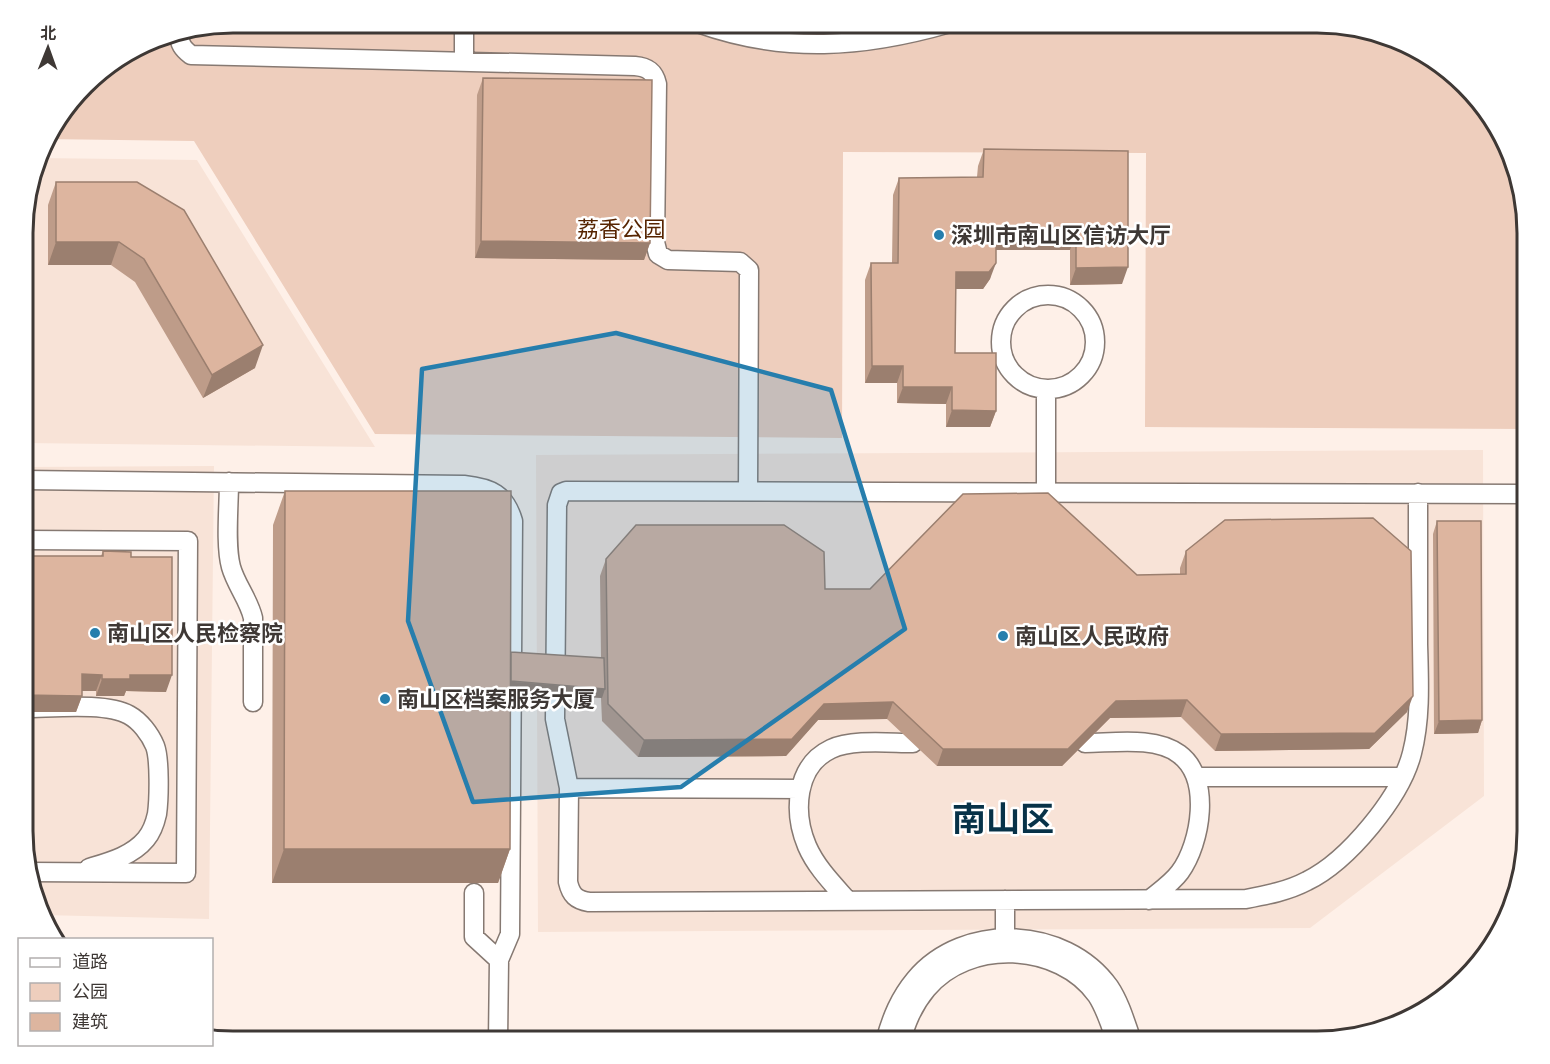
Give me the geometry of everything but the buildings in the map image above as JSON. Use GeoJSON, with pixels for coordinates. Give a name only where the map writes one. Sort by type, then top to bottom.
{"type":"FeatureCollection","features":[{"type":"Feature","properties":{"kind":"street"},"geometry":{"type":"LineString","coordinates":[[896,1031],[901,1014],[922,983],[948,962],[971,951],[1005,945],[1033,948],[1060,956],[1082,969],[1103,991],[1116,1015],[1121,1031]]}},
{"type":"Feature","properties":{"kind":"lane"},"geometry":{"type":"LineString","coordinates":[[464,33],[464,61]]}},
{"type":"Feature","properties":{"kind":"lane"},"geometry":{"type":"LineString","coordinates":[[728,33],[760,40],[808,45],[857,43],[915,33]]}},
{"type":"Feature","properties":{"kind":"lane"},"geometry":{"type":"LineString","coordinates":[[180,41],[185,51],[191,55],[635,66],[652,72],[657,84],[655,242],[658,254],[668,260],[740,262],[749,270],[748,490]]}},
{"type":"Feature","properties":{"kind":"lane"},"geometry":{"type":"LineString","coordinates":[[1058,296],[1080,308],[1090,321],[1094,332],[1095,349],[1089,366],[1080,377],[1064,387],[1046,390],[1033,387],[1018,379],[1007,366],[1002,353],[1001,338],[1006,321],[1015,309],[1028,299],[1058,296]]}},
{"type":"Feature","properties":{"kind":"lane"},"geometry":{"type":"LineString","coordinates":[[1046,390],[1046,492]]}},
{"type":"Feature","properties":{"kind":"lane"},"geometry":{"type":"LineString","coordinates":[[33,480],[464,485],[481,487],[494,492],[503,499],[510,509],[513,521],[510,934],[499,960],[498,1031]]}},
{"type":"Feature","properties":{"kind":"lane"},"geometry":{"type":"LineString","coordinates":[[229,482],[230,561],[253,618],[253,702]]}},
{"type":"Feature","properties":{"kind":"lane"},"geometry":{"type":"LineString","coordinates":[[1418,494],[1419,711],[1412,755],[1403,777],[1359,840],[1330,867],[1307,881],[1276,893],[1246,899],[580,901],[573,896],[568,882],[569,788],[555,719],[557,505],[561,493],[572,490],[748,490],[1517,494]]}},
{"type":"Feature","properties":{"kind":"lane"},"geometry":{"type":"LineString","coordinates":[[33,540],[188,541],[186,873],[38,873]]}},
{"type":"Feature","properties":{"kind":"lane"},"geometry":{"type":"LineString","coordinates":[[33,708],[119,710],[141,724],[155,746],[158,759],[157,814],[153,828],[146,839],[121,857],[73,872]]}},
{"type":"Feature","properties":{"kind":"lane"},"geometry":{"type":"LineString","coordinates":[[848,901],[827,878],[807,845],[801,825],[800,789],[806,773],[815,760],[831,748],[851,743],[913,743]]}},
{"type":"Feature","properties":{"kind":"lane"},"geometry":{"type":"LineString","coordinates":[[1085,743],[1145,743],[1164,746],[1178,753],[1189,764],[1196,777],[1199,812],[1197,830],[1190,852],[1180,872],[1149,900]]}},
{"type":"Feature","properties":{"kind":"lane"},"geometry":{"type":"LineString","coordinates":[[1196,777],[1403,777]]}},
{"type":"Feature","properties":{"kind":"lane"},"geometry":{"type":"LineString","coordinates":[[569,788],[800,789]]}},
{"type":"Feature","properties":{"kind":"lane"},"geometry":{"type":"LineString","coordinates":[[474,893],[474,936],[499,960]]}},
{"type":"Feature","properties":{"kind":"lane"},"geometry":{"type":"LineString","coordinates":[[1005,900],[1005,945]]}},
{"type":"Feature","properties":{"kind":"highlighted area"},"geometry":{"type":"Polygon","coordinates":[[[616,333],[831,390],[905,629],[681,787],[473,802],[408,621],[422,369],[616,333]]]}},
{"type":"Feature","properties":{"kind":"shaded area"},"geometry":{"type":"Polygon","coordinates":[[[47,158],[197,160],[375,447],[33,443],[33,233],[35,207],[47,158]]]}},
{"type":"Feature","properties":{"kind":"shaded area"},"geometry":{"type":"Polygon","coordinates":[[[1483,450],[1484,796],[1310,928],[538,932],[536,455],[1483,450]]]}},
{"type":"Feature","properties":{"kind":"shaded area"},"geometry":{"type":"Polygon","coordinates":[[[214,466],[209,919],[52,915],[48,908],[40,883],[33,844],[33,467],[214,466]]]}},
{"type":"Feature","properties":{"kind":"green space","name":"荔香公园"},"geometry":{"type":"Polygon","coordinates":[[[233,33],[1330,33],[1369,40],[1394,48],[1417,60],[1439,74],[1459,91],[1483,122],[1502,156],[1510,181],[1517,220],[1517,429],[1145,427],[1146,153],[843,152],[842,438],[375,434],[194,141],[57,139],[83,101],[111,74],[133,60],[168,44],[194,37],[233,33]]]}},
{"type":"Feature","properties":{"kind":"place","name":"深圳市南山区信访大厅"},"geometry":{"type":"Point","coordinates":[939,235]}},
{"type":"Feature","properties":{"kind":"place","name":"南山区人民检察院"},"geometry":{"type":"Point","coordinates":[95,633]}},
{"type":"Feature","properties":{"kind":"place","name":"南山区人民政府"},"geometry":{"type":"Point","coordinates":[1003,636]}},
{"type":"Feature","properties":{"kind":"place","name":"南山区档案服务大厦"},"geometry":{"type":"Point","coordinates":[385,699]}},
{"type":"Feature","properties":{"kind":"district","name":"南山区"},"geometry":{"type":"Point","coordinates":[1003,819]}}]}
